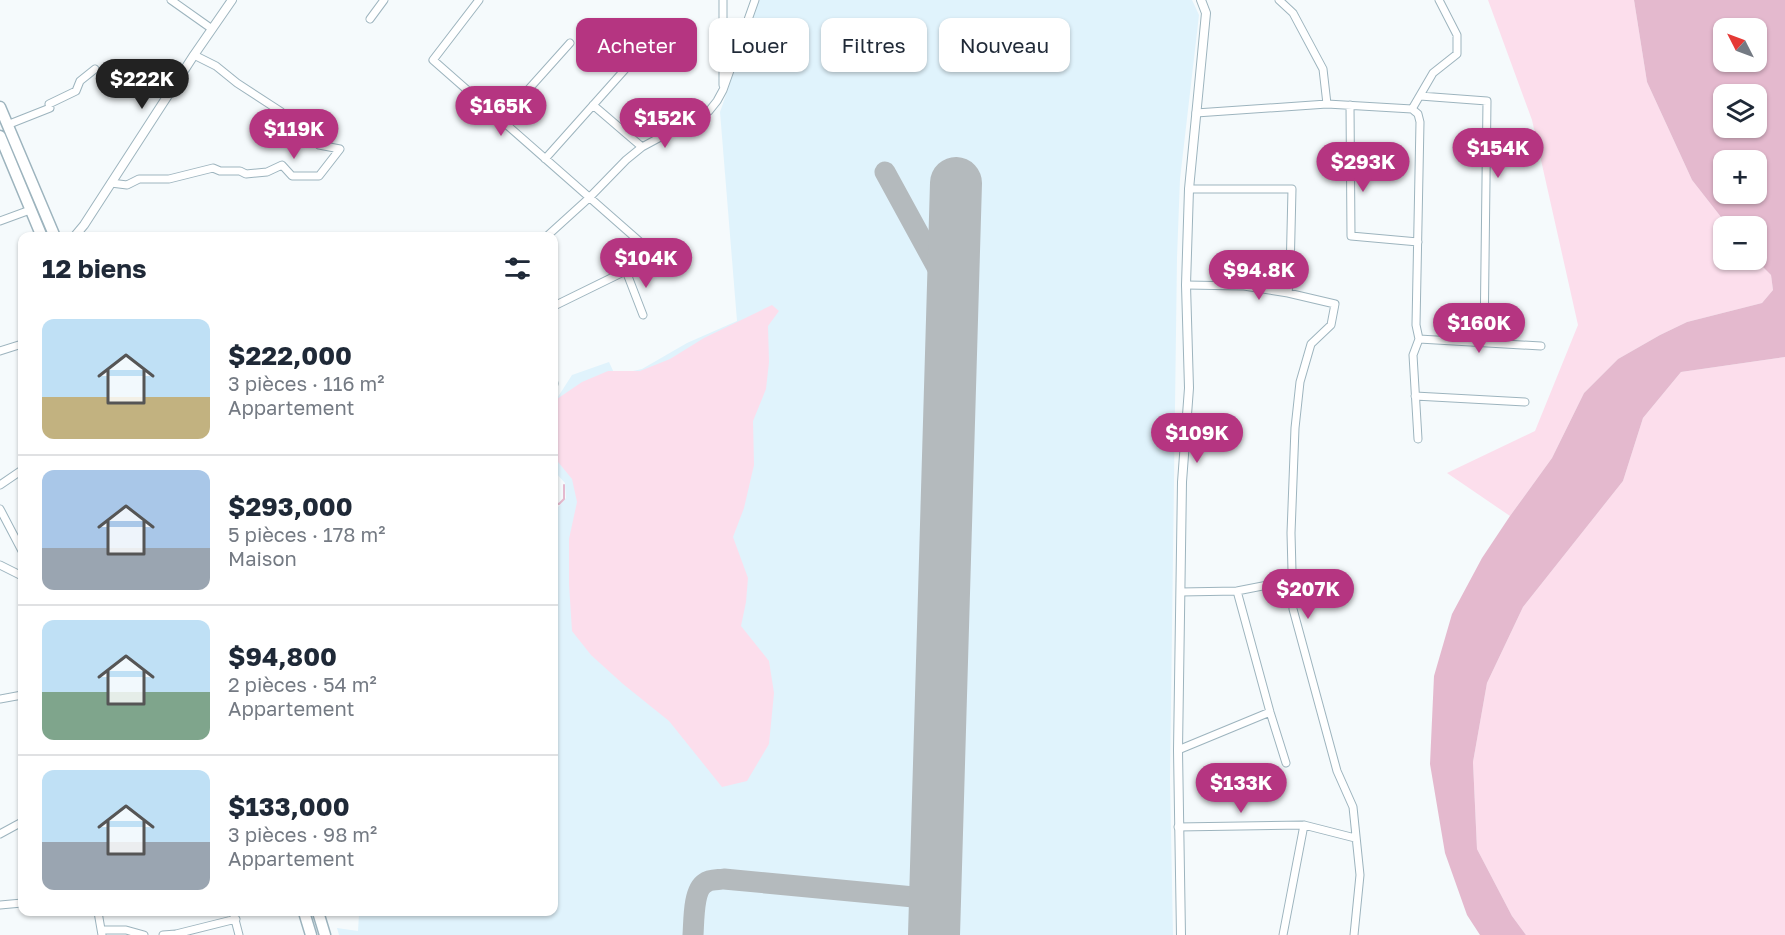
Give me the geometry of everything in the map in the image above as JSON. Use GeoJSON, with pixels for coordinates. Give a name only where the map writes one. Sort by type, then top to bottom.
{"type":"FeatureCollection","features":[{"type":"Feature","properties":{"kind":"highway"},"geometry":{"type":"LineString","coordinates":[[0,107],[53,232]]}},
{"type":"Feature","properties":{"kind":"highway"},"geometry":{"type":"LineString","coordinates":[[0,136],[40,232]]}},
{"type":"Feature","properties":{"kind":"highway"},"geometry":{"type":"LineString","coordinates":[[305,916],[311,935]]}},
{"type":"Feature","properties":{"kind":"highway"},"geometry":{"type":"LineString","coordinates":[[319,916],[325,935]]}},
{"type":"Feature","properties":{"kind":"street"},"geometry":{"type":"LineString","coordinates":[[171,0],[212,29]]}},
{"type":"Feature","properties":{"kind":"street"},"geometry":{"type":"LineString","coordinates":[[78,232],[232,0]]}},
{"type":"Feature","properties":{"kind":"street"},"geometry":{"type":"LineString","coordinates":[[370,19],[384,0]]}},
{"type":"Feature","properties":{"kind":"street"},"geometry":{"type":"LineString","coordinates":[[479,0],[433,60],[656,256],[558,304]]}},
{"type":"Feature","properties":{"kind":"street"},"geometry":{"type":"LineString","coordinates":[[723,0],[723,90]]}},
{"type":"Feature","properties":{"kind":"street"},"geometry":{"type":"LineString","coordinates":[[552,232],[642,147],[709,111],[717,102],[755,0]]}},
{"type":"Feature","properties":{"kind":"street"},"geometry":{"type":"LineString","coordinates":[[1180,935],[1178,750],[1182,482],[1189,388],[1186,285],[1190,189],[1206,13],[1201,0]]}},
{"type":"Feature","properties":{"kind":"street"},"geometry":{"type":"LineString","coordinates":[[1279,0],[1293,13],[1323,69],[1327,104]]}},
{"type":"Feature","properties":{"kind":"street"},"geometry":{"type":"LineString","coordinates":[[1412,109],[1433,73],[1456,54],[1457,35],[1439,0]]}},
{"type":"Feature","properties":{"kind":"street"},"geometry":{"type":"LineString","coordinates":[[501,120],[570,43]]}},
{"type":"Feature","properties":{"kind":"street"},"geometry":{"type":"LineString","coordinates":[[111,183],[127,185],[139,179],[169,179],[213,168],[220,171],[240,171],[246,174],[267,172],[282,165],[292,177],[319,176],[340,149],[319,145],[280,111],[237,83],[216,66],[194,55]]}},
{"type":"Feature","properties":{"kind":"street"},"geometry":{"type":"LineString","coordinates":[[7,125],[50,108],[49,104],[76,91],[80,81],[95,69]]}},
{"type":"Feature","properties":{"kind":"street"},"geometry":{"type":"LineString","coordinates":[[545,159],[623,72]]}},
{"type":"Feature","properties":{"kind":"street"},"geometry":{"type":"LineString","coordinates":[[1420,96],[1487,101],[1484,342]]}},
{"type":"Feature","properties":{"kind":"street"},"geometry":{"type":"LineString","coordinates":[[1196,113],[1327,104],[1412,109],[1418,114],[1420,122],[1416,325],[1419,339],[1413,355],[1418,438]]}},
{"type":"Feature","properties":{"kind":"street"},"geometry":{"type":"LineString","coordinates":[[593,105],[642,147]]}},
{"type":"Feature","properties":{"kind":"street"},"geometry":{"type":"LineString","coordinates":[[1350,105],[1351,236],[1418,242]]}},
{"type":"Feature","properties":{"kind":"street"},"geometry":{"type":"LineString","coordinates":[[1190,189],[1292,189],[1288,293]]}},
{"type":"Feature","properties":{"kind":"street"},"geometry":{"type":"LineString","coordinates":[[0,221],[30,210]]}},
{"type":"Feature","properties":{"kind":"street"},"geometry":{"type":"LineString","coordinates":[[626,271],[643,315]]}},
{"type":"Feature","properties":{"kind":"street"},"geometry":{"type":"LineString","coordinates":[[1186,285],[1244,286],[1335,304],[1331,325],[1311,344],[1300,382],[1294,428],[1291,533],[1293,609],[1337,771],[1353,807],[1360,875],[1354,935]]}},
{"type":"Feature","properties":{"kind":"street"},"geometry":{"type":"LineString","coordinates":[[1419,339],[1541,346]]}},
{"type":"Feature","properties":{"kind":"street"},"geometry":{"type":"LineString","coordinates":[[0,351],[18,345]]}},
{"type":"Feature","properties":{"kind":"street"},"geometry":{"type":"LineString","coordinates":[[1415,396],[1525,402]]}},
{"type":"Feature","properties":{"kind":"street"},"geometry":{"type":"LineString","coordinates":[[0,485],[18,473]]}},
{"type":"Feature","properties":{"kind":"street"},"geometry":{"type":"LineString","coordinates":[[0,508],[18,543]]}},
{"type":"Feature","properties":{"kind":"street"},"geometry":{"type":"LineString","coordinates":[[0,565],[18,574]]}},
{"type":"Feature","properties":{"kind":"street"},"geometry":{"type":"LineString","coordinates":[[1181,592],[1237,591],[1293,580]]}},
{"type":"Feature","properties":{"kind":"street"},"geometry":{"type":"LineString","coordinates":[[1237,591],[1286,763]]}},
{"type":"Feature","properties":{"kind":"street"},"geometry":{"type":"LineString","coordinates":[[0,699],[18,696]]}},
{"type":"Feature","properties":{"kind":"street"},"geometry":{"type":"LineString","coordinates":[[1178,750],[1270,712]]}},
{"type":"Feature","properties":{"kind":"street"},"geometry":{"type":"LineString","coordinates":[[0,834],[18,824]]}},
{"type":"Feature","properties":{"kind":"street"},"geometry":{"type":"LineString","coordinates":[[1178,827],[1304,825],[1355,838]]}},
{"type":"Feature","properties":{"kind":"street"},"geometry":{"type":"LineString","coordinates":[[1283,935],[1304,825]]}},
{"type":"Feature","properties":{"kind":"street"},"geometry":{"type":"LineString","coordinates":[[0,905],[18,903]]}},
{"type":"Feature","properties":{"kind":"street"},"geometry":{"type":"LineString","coordinates":[[99,916],[102,932],[126,930],[144,935]]}},
{"type":"Feature","properties":{"kind":"street"},"geometry":{"type":"LineString","coordinates":[[163,935],[176,934],[234,916],[239,935]]}},
{"type":"Feature","properties":{"kind":"shaded area"},"geometry":{"type":"Polygon","coordinates":[[[759,0],[1192,0],[1199,15],[1180,179],[1177,258],[1170,780],[1173,935],[339,935],[337,928],[358,931],[359,916],[558,916],[558,507],[566,498],[565,483],[558,475],[558,397],[572,375],[609,362],[615,375],[642,369],[687,343],[737,321],[720,112],[734,72],[809,72],[809,18],[753,18],[759,0]]]}},
{"type":"Feature","properties":{"kind":"shaded area"},"geometry":{"type":"Polygon","coordinates":[[[1488,0],[1634,0],[1647,82],[1692,180],[1720,216],[1713,216],[1713,270],[1766,270],[1771,275],[1773,290],[1762,303],[1687,322],[1618,359],[1584,393],[1552,458],[1510,516],[1447,473],[1535,431],[1578,325],[1532,120],[1488,0]]]}},
{"type":"Feature","properties":{"kind":"shaded area"},"geometry":{"type":"Polygon","coordinates":[[[1634,0],[1785,0],[1785,357],[1681,372],[1643,418],[1623,481],[1523,607],[1487,683],[1473,762],[1477,849],[1512,916],[1526,935],[1480,935],[1467,915],[1445,853],[1430,764],[1434,676],[1452,614],[1482,558],[1552,458],[1584,393],[1618,359],[1660,335],[1687,322],[1762,303],[1773,290],[1771,275],[1766,270],[1767,216],[1720,216],[1692,180],[1647,82],[1634,0]]]}},
{"type":"Feature","properties":{"kind":"shaded area"},"geometry":{"type":"Polygon","coordinates":[[[772,305],[779,311],[768,326],[769,362],[766,389],[753,421],[754,465],[744,508],[733,537],[748,578],[741,626],[769,661],[774,693],[769,744],[747,781],[722,787],[669,721],[591,655],[572,631],[569,539],[577,502],[572,479],[558,462],[558,398],[582,382],[608,371],[640,371],[670,359],[704,338],[772,305]]]}},
{"type":"Feature","properties":{"kind":"shaded area"},"geometry":{"type":"Polygon","coordinates":[[[1785,357],[1785,935],[1526,935],[1512,916],[1477,849],[1473,762],[1487,683],[1523,607],[1623,481],[1643,418],[1681,372],[1785,357]]]}},
{"type":"Feature","properties":{"kind":"waterway"},"geometry":{"type":"LineString","coordinates":[[558,504],[564,499],[564,485]]}},
{"type":"Feature","properties":{"kind":"taxiway"},"geometry":{"type":"LineString","coordinates":[[885,172],[944,280],[952,311]]}},
{"type":"Feature","properties":{"kind":"taxiway"},"geometry":{"type":"LineString","coordinates":[[693,935],[698,892],[705,883],[712,880],[724,879],[935,899]]}},
{"type":"Feature","properties":{"kind":"runway"},"geometry":{"type":"LineString","coordinates":[[934,935],[956,183]]}}]}
